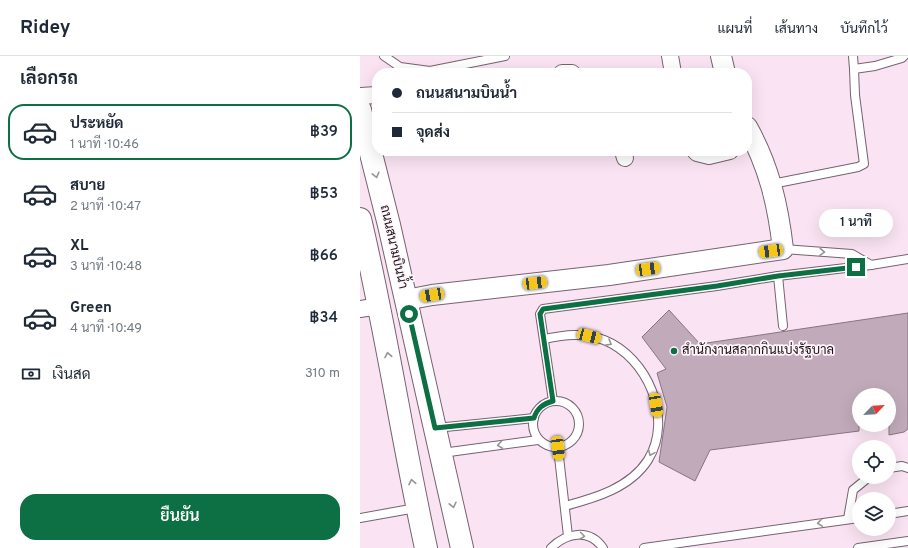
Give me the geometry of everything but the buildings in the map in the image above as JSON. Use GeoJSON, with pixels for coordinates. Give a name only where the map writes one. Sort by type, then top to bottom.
{"type":"FeatureCollection","features":[{"type":"Feature","properties":{"kind":"main road","name":"ถนนสนามบินน้ำ"},"geometry":{"type":"LineString","coordinates":[[360,110],[389,225],[462,548]]}},
{"type":"Feature","properties":{"kind":"main road","name":"ถนนสนามบินน้ำ"},"geometry":{"type":"LineString","coordinates":[[360,219],[369,307],[426,548]]}},
{"type":"Feature","properties":{"kind":"street"},"geometry":{"type":"LineString","coordinates":[[670,56],[672,68]]}},
{"type":"Feature","properties":{"kind":"street"},"geometry":{"type":"LineString","coordinates":[[721,56],[724,68]]}},
{"type":"Feature","properties":{"kind":"street"},"geometry":{"type":"LineString","coordinates":[[360,96],[372,95]]}},
{"type":"Feature","properties":{"kind":"street"},"geometry":{"type":"LineString","coordinates":[[406,300],[432,295],[609,275],[783,249],[772,184],[752,146]]}},
{"type":"Feature","properties":{"kind":"lane"},"geometry":{"type":"LineString","coordinates":[[384,56],[400,67],[410,68]]}},
{"type":"Feature","properties":{"kind":"lane"},"geometry":{"type":"LineString","coordinates":[[441,68],[505,56]]}},
{"type":"Feature","properties":{"kind":"lane"},"geometry":{"type":"LineString","coordinates":[[772,184],[858,167],[864,164],[855,95],[853,56]]}},
{"type":"Feature","properties":{"kind":"lane"},"geometry":{"type":"LineString","coordinates":[[854,69],[876,66],[902,58],[904,56]]}},
{"type":"Feature","properties":{"kind":"lane"},"geometry":{"type":"LineString","coordinates":[[783,249],[852,254],[871,265]]}},
{"type":"Feature","properties":{"kind":"lane"},"geometry":{"type":"LineString","coordinates":[[553,401],[540,314],[543,309],[908,259]]}},
{"type":"Feature","properties":{"kind":"lane"},"geometry":{"type":"LineString","coordinates":[[778,276],[783,326]]}},
{"type":"Feature","properties":{"kind":"lane"},"geometry":{"type":"LineString","coordinates":[[544,339],[568,334],[589,336],[604,340],[623,351],[635,362],[645,377],[654,394],[658,415],[658,431],[653,448],[648,460],[636,473],[624,483],[595,498],[565,506]]}},
{"type":"Feature","properties":{"kind":"lane"},"geometry":{"type":"LineString","coordinates":[[560,401],[574,408],[580,422],[580,430],[572,443],[558,448],[551,448],[538,440],[534,434],[534,418],[540,407],[546,403],[560,401]]}},
{"type":"Feature","properties":{"kind":"lane"},"geometry":{"type":"LineString","coordinates":[[435,428],[534,418]]}},
{"type":"Feature","properties":{"kind":"lane"},"geometry":{"type":"LineString","coordinates":[[441,454],[538,440]]}},
{"type":"Feature","properties":{"kind":"lane"},"geometry":{"type":"LineString","coordinates":[[558,448],[568,536]]}},
{"type":"Feature","properties":{"kind":"lane"},"geometry":{"type":"LineString","coordinates":[[896,467],[902,466],[908,468]]}},
{"type":"Feature","properties":{"kind":"lane"},"geometry":{"type":"LineString","coordinates":[[848,520],[853,490],[860,484]]}},
{"type":"Feature","properties":{"kind":"lane"},"geometry":{"type":"LineString","coordinates":[[360,518],[417,508]]}},
{"type":"Feature","properties":{"kind":"lane"},"geometry":{"type":"LineString","coordinates":[[896,513],[908,511]]}},
{"type":"Feature","properties":{"kind":"lane"},"geometry":{"type":"LineString","coordinates":[[644,548],[852,519]]}},
{"type":"Feature","properties":{"kind":"lane"},"geometry":{"type":"LineString","coordinates":[[551,548],[558,541],[568,536],[580,535],[591,538],[603,548]]}},
{"type":"Feature","properties":{"kind":"lane"},"geometry":{"type":"LineString","coordinates":[[858,548],[908,541]]}},
{"type":"Feature","properties":{"kind":"place","name":"สำนักงานสลากกินแบ่งรัฐบาล"},"geometry":{"type":"Point","coordinates":[674,351]}},
{"type":"Feature","properties":{"kind":"route"},"geometry":{"type":"LineString","coordinates":[[409,314],[435,428],[534,418],[540,407],[553,401],[540,314],[543,309],[717,286],[778,276],[856,267]]}}]}
